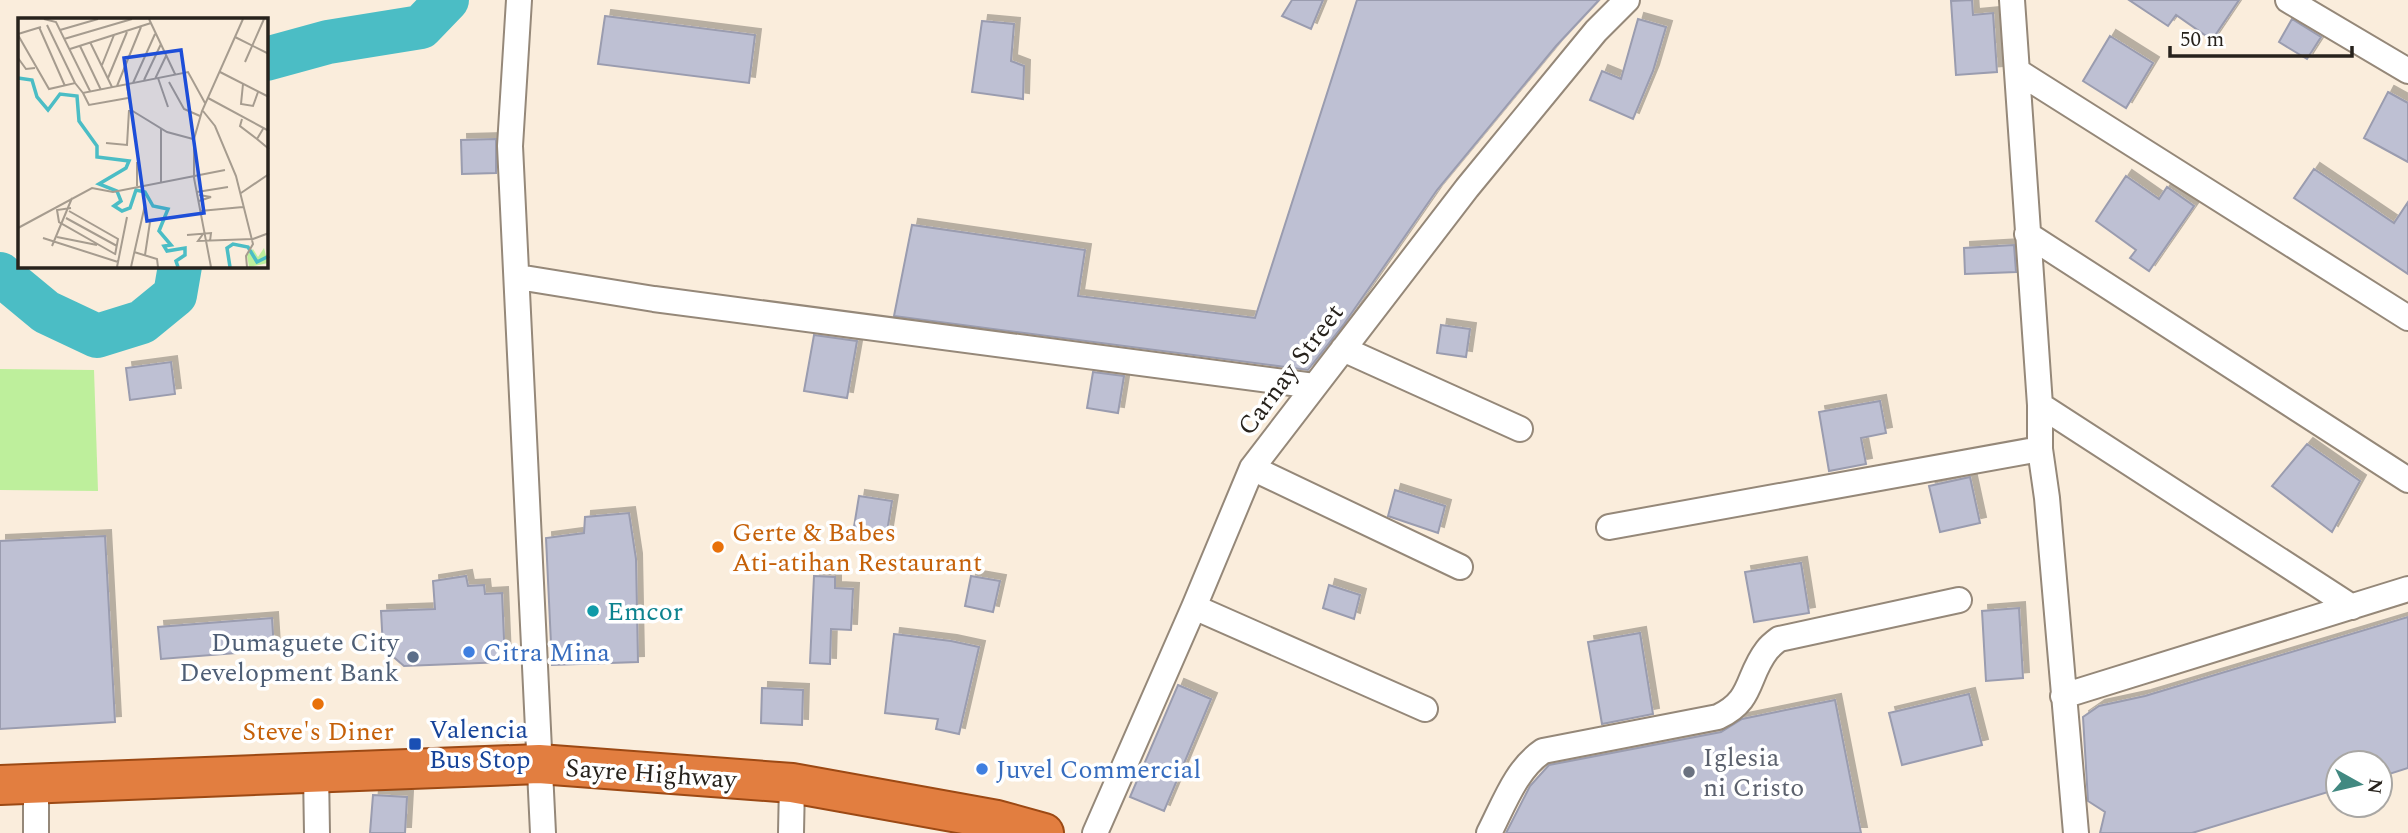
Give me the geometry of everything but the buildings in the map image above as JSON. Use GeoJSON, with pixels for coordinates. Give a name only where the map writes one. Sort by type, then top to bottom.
{"type":"FeatureCollection","features":[{"type":"Feature","properties":{"kind":"highway","name":"Sayre Highway"},"geometry":{"type":"LineString","coordinates":[[18,784],[539,765],[792,783],[997,820],[1044,833]]}},
{"type":"Feature","properties":{"kind":"street"},"geometry":{"type":"LineString","coordinates":[[519,0],[510,146],[542,833]]}},
{"type":"Feature","properties":{"kind":"street","name":"Carnay Street"},"geometry":{"type":"LineString","coordinates":[[1095,833],[1252,468],[1466,188],[1596,31],[1627,0]]}},
{"type":"Feature","properties":{"kind":"street"},"geometry":{"type":"LineString","coordinates":[[2012,0],[2040,405],[2040,449],[2047,498],[2076,833]]}},
{"type":"Feature","properties":{"kind":"street"},"geometry":{"type":"LineString","coordinates":[[2288,0],[2408,71]]}},
{"type":"Feature","properties":{"kind":"street"},"geometry":{"type":"LineString","coordinates":[[2017,71],[2408,318]]}},
{"type":"Feature","properties":{"kind":"street"},"geometry":{"type":"LineString","coordinates":[[2027,234],[2408,480]]}},
{"type":"Feature","properties":{"kind":"street"},"geometry":{"type":"LineString","coordinates":[[518,277],[654,299],[1314,386]]}},
{"type":"Feature","properties":{"kind":"street"},"geometry":{"type":"LineString","coordinates":[[1343,349],[1520,429]]}},
{"type":"Feature","properties":{"kind":"street"},"geometry":{"type":"LineString","coordinates":[[2040,405],[2352,607]]}},
{"type":"Feature","properties":{"kind":"street"},"geometry":{"type":"LineString","coordinates":[[1609,527],[2040,449]]}},
{"type":"Feature","properties":{"kind":"street"},"geometry":{"type":"LineString","coordinates":[[1252,468],[1460,567]]}},
{"type":"Feature","properties":{"kind":"street"},"geometry":{"type":"LineString","coordinates":[[2063,696],[2408,589]]}},
{"type":"Feature","properties":{"kind":"street"},"geometry":{"type":"LineString","coordinates":[[1489,833],[1520,773],[1529,760],[1543,751],[1718,717],[1733,710],[1742,700],[1766,651],[1779,639],[1959,600]]}},
{"type":"Feature","properties":{"kind":"street"},"geometry":{"type":"LineString","coordinates":[[1194,607],[1425,709]]}},
{"type":"Feature","properties":{"kind":"street"},"geometry":{"type":"LineString","coordinates":[[316,772],[317,833]]}},
{"type":"Feature","properties":{"kind":"street"},"geometry":{"type":"LineString","coordinates":[[791,833],[792,783]]}},
{"type":"Feature","properties":{"kind":"street"},"geometry":{"type":"LineString","coordinates":[[18,784],[36,833]]}},
{"type":"Feature","properties":{"kind":"green space"},"geometry":{"type":"Polygon","coordinates":[[[0,369],[94,370],[98,491],[0,490],[0,369]]]}},
{"type":"Feature","properties":{"kind":"waterway"},"geometry":{"type":"LineString","coordinates":[[268,58],[328,42],[421,27],[447,0]]}},
{"type":"Feature","properties":{"kind":"waterway"},"geometry":{"type":"LineString","coordinates":[[0,274],[46,312],[97,336],[142,322],[175,295],[180,268]]}},
{"type":"Feature","properties":{"kind":"place","name":"Gerte & Babes Ati-atihan Restaurant"},"geometry":{"type":"Point","coordinates":[718,547]}},
{"type":"Feature","properties":{"kind":"place","name":"Emcor"},"geometry":{"type":"Point","coordinates":[593,611]}},
{"type":"Feature","properties":{"kind":"place","name":"Citra Mina"},"geometry":{"type":"Point","coordinates":[469,652]}},
{"type":"Feature","properties":{"kind":"place","name":"Dumaguete City Development Bank"},"geometry":{"type":"Point","coordinates":[413,657]}},
{"type":"Feature","properties":{"kind":"place","name":"Steve's Diner"},"geometry":{"type":"Point","coordinates":[318,704]}},
{"type":"Feature","properties":{"kind":"place","name":"Valencia Bus Stop"},"geometry":{"type":"Point","coordinates":[415,744]}},
{"type":"Feature","properties":{"kind":"place","name":"Juvel Commercial"},"geometry":{"type":"Point","coordinates":[982,769]}},
{"type":"Feature","properties":{"kind":"place","name":"Iglesia ni Cristo"},"geometry":{"type":"Point","coordinates":[1689,772]}}]}
